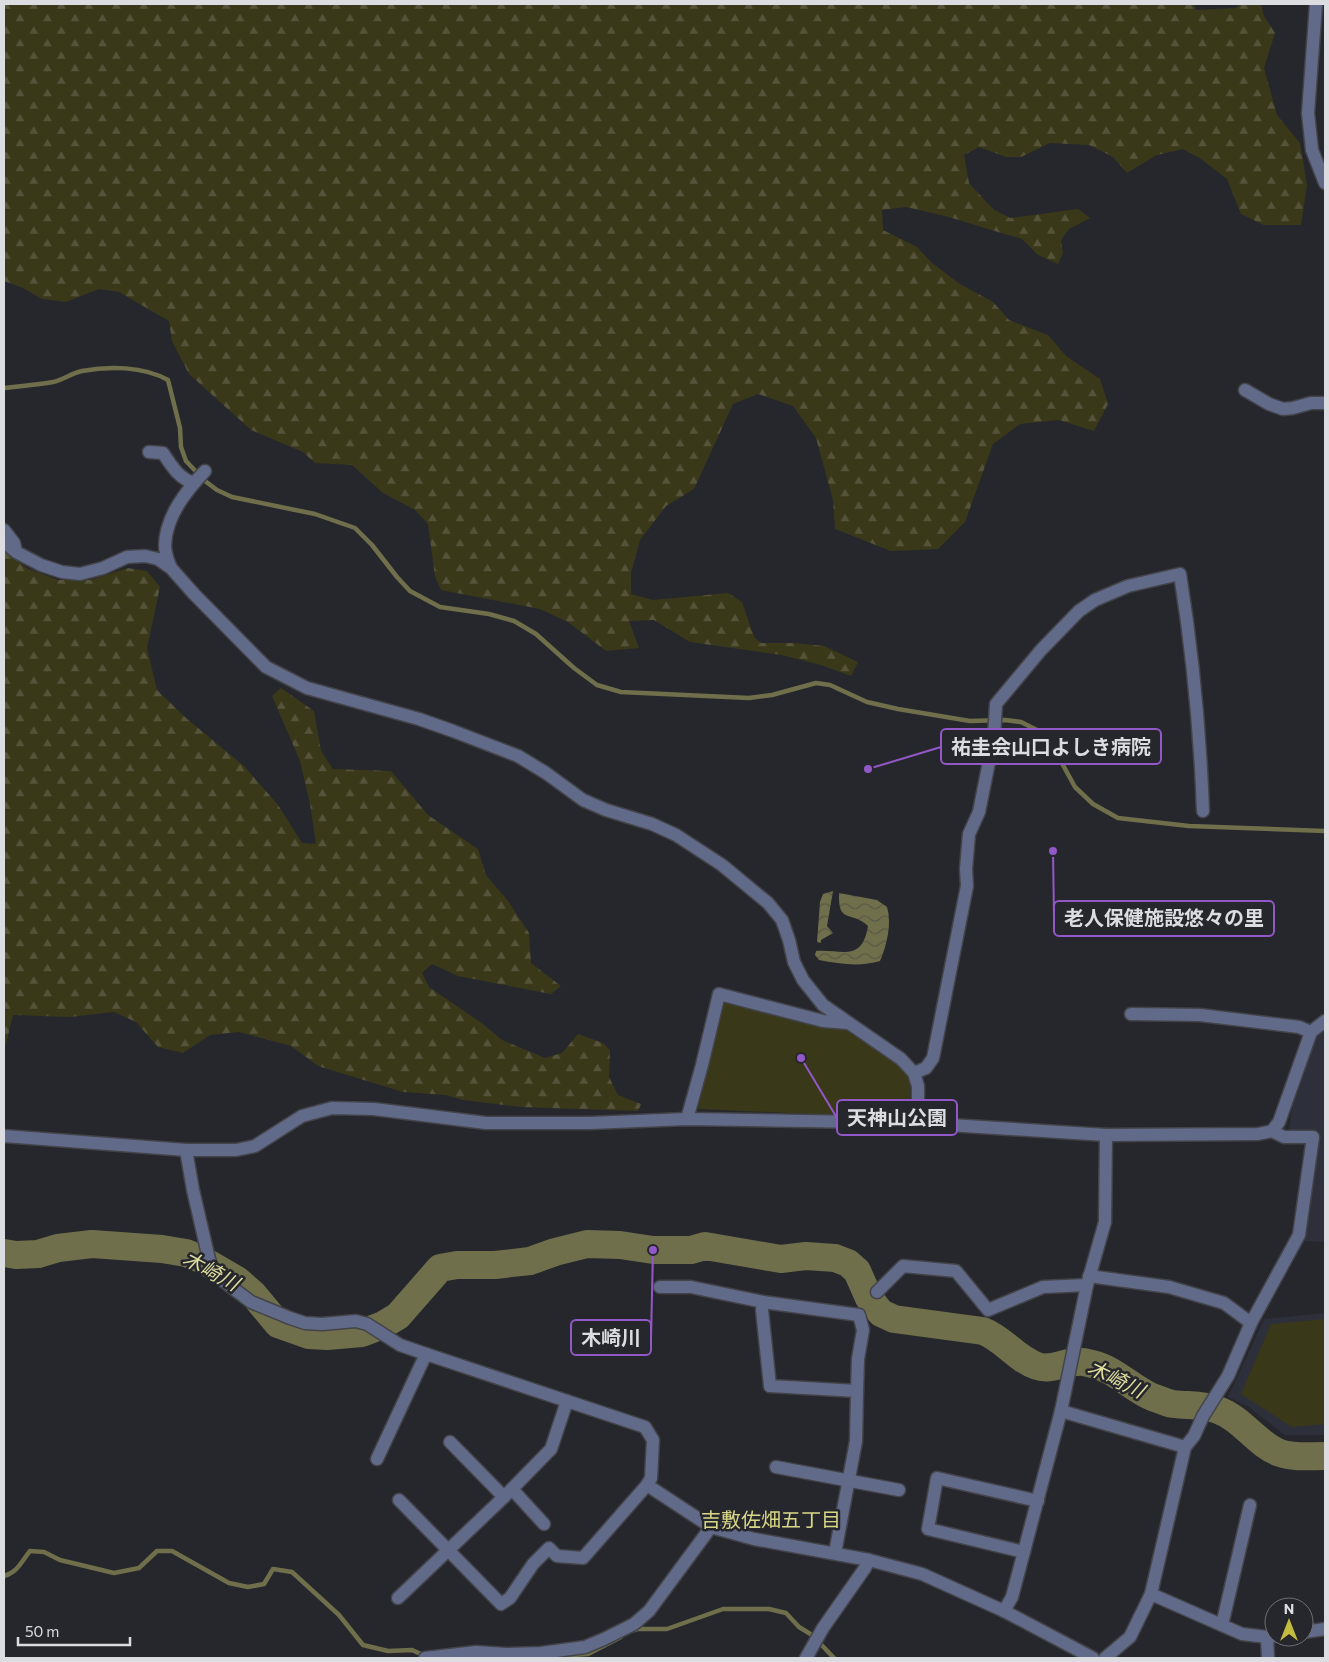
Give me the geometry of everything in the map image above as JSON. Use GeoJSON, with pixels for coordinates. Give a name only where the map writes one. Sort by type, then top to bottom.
{"type":"FeatureCollection","features":[{"type":"Feature","properties":{"kind":"street"},"geometry":{"type":"LineString","coordinates":[[1316,4],[1308,113],[1312,150],[1325,183]]}},
{"type":"Feature","properties":{"kind":"street"},"geometry":{"type":"LineString","coordinates":[[1245,390],[1269,404],[1283,409],[1325,402]]}},
{"type":"Feature","properties":{"kind":"street"},"geometry":{"type":"LineString","coordinates":[[149,452],[163,453],[175,471],[188,481],[194,483]]}},
{"type":"Feature","properties":{"kind":"street"},"geometry":{"type":"LineString","coordinates":[[171,568],[165,547],[167,531],[178,503],[205,471]]}},
{"type":"Feature","properties":{"kind":"street"},"geometry":{"type":"LineString","coordinates":[[4,530],[14,544],[16,552]]}},
{"type":"Feature","properties":{"kind":"street"},"geometry":{"type":"LineString","coordinates":[[4,542],[16,552],[41,565],[62,572],[80,574],[103,568],[127,558],[145,556],[158,559],[171,568],[266,667],[306,688],[419,720],[518,756],[546,773],[582,800],[652,824],[676,835],[722,865],[768,903],[782,920],[794,962],[803,980],[823,1004],[901,1059],[914,1073],[918,1086],[918,1123]]}},
{"type":"Feature","properties":{"kind":"street"},"geometry":{"type":"LineString","coordinates":[[914,1073],[926,1068],[932,1058],[967,886],[966,869],[969,834],[979,812],[996,720],[996,704],[1041,650],[1079,611],[1095,600],[1128,586],[1180,574],[1196,689],[1200,738],[1202,812]]}},
{"type":"Feature","properties":{"kind":"street"},"geometry":{"type":"LineString","coordinates":[[687,1119],[719,994],[823,1021],[849,1024]]}},
{"type":"Feature","properties":{"kind":"street"},"geometry":{"type":"LineString","coordinates":[[1131,1014],[1200,1015],[1299,1027],[1312,1032]]}},
{"type":"Feature","properties":{"kind":"street"},"geometry":{"type":"LineString","coordinates":[[1272,1131],[1279,1122],[1312,1032],[1325,1021]]}},
{"type":"Feature","properties":{"kind":"street"},"geometry":{"type":"LineString","coordinates":[[4,1136],[186,1150],[236,1150],[255,1146],[302,1116],[332,1108],[374,1109],[486,1122],[590,1123],[687,1119],[918,1123],[1106,1135],[1258,1134],[1272,1131],[1284,1136],[1313,1137],[1299,1235],[1251,1323],[1228,1376],[1202,1416],[1194,1436],[1185,1447],[1151,1594],[1130,1637],[1105,1658]]}},
{"type":"Feature","properties":{"kind":"street"},"geometry":{"type":"LineString","coordinates":[[1004,1611],[1012,1597],[1038,1501],[1061,1411],[1088,1280],[1105,1222],[1106,1135]]}},
{"type":"Feature","properties":{"kind":"street"},"geometry":{"type":"LineString","coordinates":[[186,1150],[193,1190],[214,1273],[252,1302],[305,1323],[322,1324],[356,1321],[367,1324],[400,1345],[645,1427],[653,1440],[651,1478],[647,1485],[583,1558],[557,1556],[549,1548],[533,1564],[510,1598],[501,1604],[399,1500]]}},
{"type":"Feature","properties":{"kind":"street"},"geometry":{"type":"LineString","coordinates":[[878,1292],[904,1266],[956,1271],[988,1310],[1043,1287],[1088,1280],[1169,1287],[1224,1303],[1251,1323]]}},
{"type":"Feature","properties":{"kind":"street"},"geometry":{"type":"LineString","coordinates":[[660,1287],[691,1287],[763,1302],[859,1315],[863,1330],[858,1359],[856,1441],[835,1553]]}},
{"type":"Feature","properties":{"kind":"street"},"geometry":{"type":"LineString","coordinates":[[763,1302],[762,1310],[770,1386],[857,1391]]}},
{"type":"Feature","properties":{"kind":"street"},"geometry":{"type":"LineString","coordinates":[[377,1459],[426,1354]]}},
{"type":"Feature","properties":{"kind":"street"},"geometry":{"type":"LineString","coordinates":[[398,1598],[508,1493],[551,1449],[567,1401]]}},
{"type":"Feature","properties":{"kind":"street"},"geometry":{"type":"LineString","coordinates":[[1061,1411],[1185,1447]]}},
{"type":"Feature","properties":{"kind":"street"},"geometry":{"type":"LineString","coordinates":[[450,1442],[544,1524]]}},
{"type":"Feature","properties":{"kind":"street"},"geometry":{"type":"LineString","coordinates":[[776,1467],[899,1490]]}},
{"type":"Feature","properties":{"kind":"street"},"geometry":{"type":"LineString","coordinates":[[1024,1552],[928,1529],[936,1478],[1038,1501]]}},
{"type":"Feature","properties":{"kind":"street"},"geometry":{"type":"LineString","coordinates":[[647,1485],[711,1527],[754,1539],[869,1560],[922,1574],[1004,1611],[1093,1658]]}},
{"type":"Feature","properties":{"kind":"street"},"geometry":{"type":"LineString","coordinates":[[1222,1625],[1250,1505]]}},
{"type":"Feature","properties":{"kind":"street"},"geometry":{"type":"LineString","coordinates":[[425,1658],[476,1652],[506,1654],[541,1653],[585,1647],[604,1639],[634,1624],[650,1611],[711,1527]]}},
{"type":"Feature","properties":{"kind":"street"},"geometry":{"type":"LineString","coordinates":[[806,1658],[823,1628],[869,1560]]}},
{"type":"Feature","properties":{"kind":"street"},"geometry":{"type":"LineString","coordinates":[[1151,1594],[1242,1634],[1264,1636]]}},
{"type":"Feature","properties":{"kind":"shaded area"},"geometry":{"type":"Polygon","coordinates":[[[1325,1029],[1325,1242],[1303,1241],[1319,1131],[1289,1131],[1292,1108],[1316,1039],[1325,1029]]]}},
{"type":"Feature","properties":{"kind":"shaded area"},"geometry":{"type":"Polygon","coordinates":[[[1325,1313],[1325,1435],[1285,1435],[1249,1407],[1228,1397],[1264,1319],[1325,1313]]]}},
{"type":"Feature","properties":{"kind":"green space"},"geometry":{"type":"Polygon","coordinates":[[[4,4],[1194,4],[1196,10],[1236,8],[1239,4],[1261,4],[1264,16],[1275,33],[1264,68],[1277,115],[1300,143],[1307,185],[1301,225],[1264,225],[1241,214],[1227,179],[1201,159],[1183,149],[1157,155],[1127,173],[1113,157],[1089,145],[1050,143],[1021,157],[1006,157],[979,147],[964,155],[969,183],[993,209],[1010,218],[1078,209],[1090,218],[1069,229],[1061,240],[1063,253],[1058,264],[1038,255],[1022,239],[949,217],[906,207],[882,210],[883,230],[917,247],[932,263],[960,284],[993,302],[1009,320],[1048,335],[1066,356],[1100,379],[1108,404],[1094,431],[1059,420],[1020,424],[993,444],[965,522],[938,549],[891,551],[835,529],[833,500],[816,438],[793,406],[758,394],[733,404],[694,489],[666,506],[640,540],[631,573],[631,594],[653,600],[728,593],[742,602],[754,637],[761,643],[793,643],[824,646],[858,662],[851,676],[821,665],[782,655],[690,642],[654,620],[629,621],[639,648],[606,651],[568,622],[540,609],[441,590],[435,576],[428,524],[415,510],[383,493],[352,465],[315,463],[303,452],[251,430],[189,374],[172,341],[169,321],[119,292],[99,289],[66,302],[42,299],[23,288],[4,281],[4,4]]]}},
{"type":"Feature","properties":{"kind":"green space"},"geometry":{"type":"Polygon","coordinates":[[[4,550],[26,568],[58,580],[90,580],[128,568],[147,571],[160,587],[147,648],[157,690],[186,718],[244,766],[278,805],[302,843],[316,844],[310,804],[300,761],[272,696],[281,688],[314,711],[321,751],[333,769],[391,771],[428,815],[478,849],[486,875],[508,901],[529,933],[531,963],[561,986],[551,994],[458,976],[432,964],[422,973],[429,987],[483,1024],[502,1040],[545,1058],[562,1053],[578,1034],[603,1043],[610,1050],[609,1077],[618,1095],[641,1104],[638,1111],[521,1107],[463,1100],[446,1095],[403,1092],[318,1066],[291,1046],[239,1032],[210,1035],[183,1053],[158,1047],[136,1022],[114,1012],[70,1017],[13,1015],[4,1047],[4,550]]]}},
{"type":"Feature","properties":{"kind":"green space"},"geometry":{"type":"Polygon","coordinates":[[[722,1000],[848,1028],[907,1069],[911,1083],[909,1107],[899,1118],[698,1109],[722,1000]]]}},
{"type":"Feature","properties":{"kind":"green space"},"geometry":{"type":"Polygon","coordinates":[[[1325,1319],[1325,1424],[1292,1427],[1241,1394],[1271,1324],[1325,1319]]]}},
{"type":"Feature","properties":{"kind":"water"},"geometry":{"type":"Polygon","coordinates":[[[833,891],[827,926],[833,933],[821,940],[821,943],[817,942],[820,902],[823,894],[833,891]]]}},
{"type":"Feature","properties":{"kind":"water"},"geometry":{"type":"Polygon","coordinates":[[[839,893],[877,900],[887,907],[889,920],[888,934],[880,961],[865,964],[842,964],[819,960],[815,955],[816,951],[849,952],[856,950],[865,938],[868,926],[862,921],[843,913],[839,903],[839,893]]]}},
{"type":"Feature","properties":{"kind":"waterway"},"geometry":{"type":"LineString","coordinates":[[4,388],[53,382],[78,372],[103,368],[126,368],[148,372],[168,380],[180,428],[181,447],[186,461],[205,481],[217,490],[232,497],[315,514],[355,528],[372,545],[410,591],[440,607],[489,614],[514,621],[536,634],[574,668],[597,685],[621,692],[749,698],[772,695],[816,683],[830,685],[867,702],[898,709],[970,721],[1005,720],[1021,722],[1037,730],[1052,745],[1075,787],[1093,804],[1118,818],[1189,826],[1325,831]]}},
{"type":"Feature","properties":{"kind":"waterway","name":"木崎川"},"geometry":{"type":"LineString","coordinates":[[4,1253],[16,1255],[38,1254],[58,1248],[92,1244],[162,1249],[186,1253],[201,1259],[237,1280],[253,1294],[278,1324],[309,1335],[327,1336],[362,1333],[383,1325],[398,1316],[440,1268],[457,1265],[495,1265],[530,1261],[587,1244],[620,1245],[653,1250],[691,1250],[705,1246],[781,1259],[806,1256],[835,1258],[848,1263],[857,1271],[869,1298],[881,1313],[894,1319],[983,1331],[1023,1359],[1037,1366],[1052,1367],[1079,1362],[1100,1366],[1152,1397],[1173,1404],[1212,1408],[1227,1414],[1264,1444],[1280,1453],[1297,1456],[1325,1456]]}},
{"type":"Feature","properties":{"kind":"waterway"},"geometry":{"type":"LineString","coordinates":[[4,1576],[16,1569],[30,1551],[44,1552],[60,1560],[114,1573],[139,1568],[157,1551],[172,1551],[229,1583],[248,1587],[264,1584],[273,1569],[292,1572],[339,1615],[363,1645],[388,1651],[412,1650],[425,1656]]}},
{"type":"Feature","properties":{"kind":"waterway"},"geometry":{"type":"LineString","coordinates":[[635,1630],[667,1629],[723,1609],[769,1609],[786,1613],[799,1627],[812,1635],[834,1658]]}},
{"type":"Feature","properties":{"kind":"waterway"},"geometry":{"type":"LineString","coordinates":[[558,1656],[588,1654],[621,1637]]}},
{"type":"Feature","properties":{"kind":"place","name":"祐圭会山口よしき病院"},"geometry":{"type":"Point","coordinates":[868,769]}},
{"type":"Feature","properties":{"kind":"place","name":"老人保健施設悠々の里"},"geometry":{"type":"Point","coordinates":[1053,851]}},
{"type":"Feature","properties":{"kind":"place","name":"天神山公園"},"geometry":{"type":"Point","coordinates":[801,1058]}},
{"type":"Feature","properties":{"kind":"place","name":"木崎川"},"geometry":{"type":"Point","coordinates":[653,1250]}},
{"type":"Feature","properties":{"kind":"district","name":"吉敷佐畑五丁目"},"geometry":{"type":"Point","coordinates":[771,1520]}}]}
